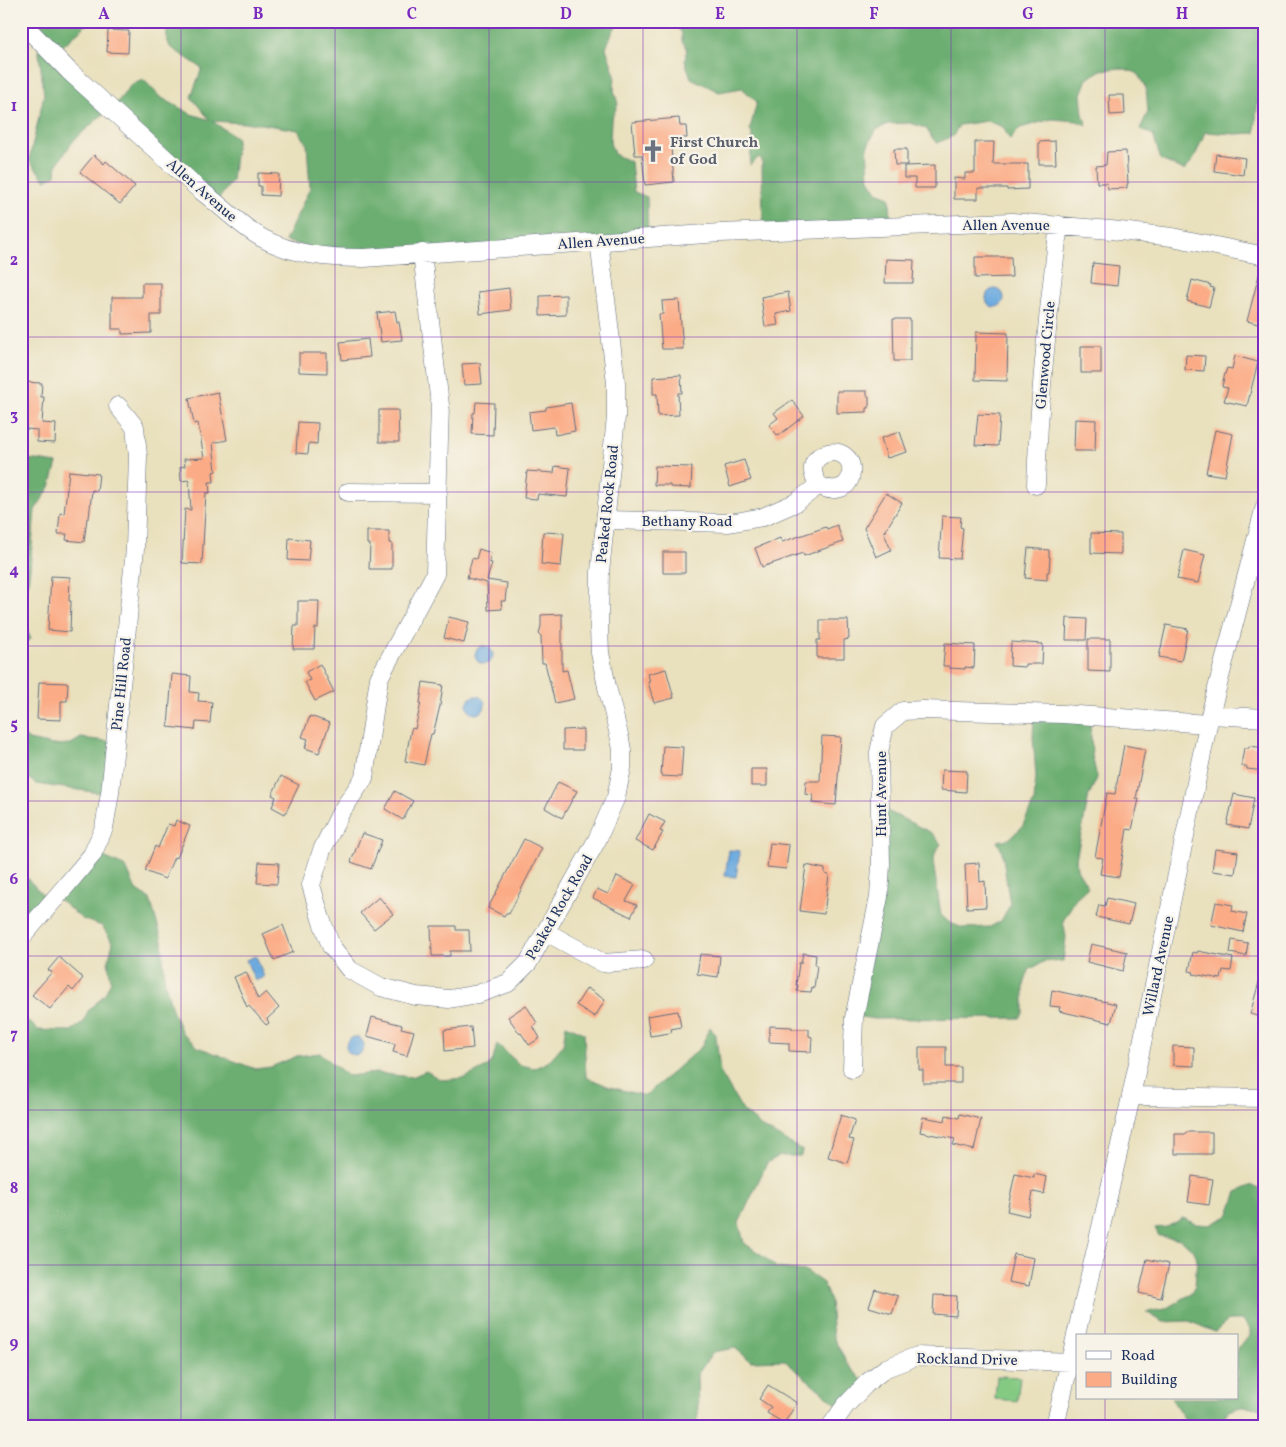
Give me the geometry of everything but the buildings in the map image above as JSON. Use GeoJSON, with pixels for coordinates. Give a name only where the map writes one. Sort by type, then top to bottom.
{"type":"FeatureCollection","features":[{"type":"Feature","properties":{"kind":"street","name":"Allen Avenue"},"geometry":{"type":"LineString","coordinates":[[21,23],[69,71],[200,190],[239,222],[260,237],[287,248],[311,254],[333,258],[364,258],[720,233],[1012,222],[1172,237],[1265,256]]}},
{"type":"Feature","properties":{"kind":"street","name":"Glenwood Circle"},"geometry":{"type":"LineString","coordinates":[[1036,485],[1038,436],[1059,225]]}},
{"type":"Feature","properties":{"kind":"street","name":"Peaked Rock Road"},"geometry":{"type":"LineString","coordinates":[[422,254],[440,405],[435,574],[379,678],[364,778],[341,812],[322,850],[311,885],[331,946],[350,970],[381,987],[416,996],[449,999],[478,994],[508,983],[528,963],[597,840],[616,797],[622,768],[622,750],[606,687],[599,628],[600,572],[616,417],[616,383],[599,241]]}},
{"type":"Feature","properties":{"kind":"street","name":"Pine Hill Road"},"geometry":{"type":"LineString","coordinates":[[21,938],[92,854],[104,828],[110,793],[135,549],[138,465],[135,427],[118,406]]}},
{"type":"Feature","properties":{"kind":"street","name":"Bethany Road"},"geometry":{"type":"LineString","coordinates":[[606,520],[729,523],[763,517],[795,503],[819,485]]}},
{"type":"Feature","properties":{"kind":"street"},"geometry":{"type":"LineString","coordinates":[[348,492],[438,493]]}},
{"type":"Feature","properties":{"kind":"street","name":"Willard Avenue"},"geometry":{"type":"LineString","coordinates":[[1077,1334],[1131,1096],[1209,720],[1265,506]]}},
{"type":"Feature","properties":{"kind":"street","name":"Hunt Avenue"},"geometry":{"type":"LineString","coordinates":[[852,1069],[854,1018],[879,897],[881,865],[879,752],[885,726],[902,711],[1063,714],[1209,720],[1265,718]]}},
{"type":"Feature","properties":{"kind":"street"},"geometry":{"type":"LineString","coordinates":[[546,932],[604,962],[644,960]]}},
{"type":"Feature","properties":{"kind":"street"},"geometry":{"type":"LineString","coordinates":[[1131,1096],[1265,1098]]}},
{"type":"Feature","properties":{"kind":"street","name":"Willard Avenue"},"geometry":{"type":"LineString","coordinates":[[1055,1426],[1076,1340]]}},
{"type":"Feature","properties":{"kind":"street","name":"Rockland Drive"},"geometry":{"type":"LineString","coordinates":[[831,1426],[845,1406],[868,1382],[886,1368],[917,1356],[1071,1362]]}},
{"type":"Feature","properties":{"kind":"green space"},"geometry":{"type":"Polygon","coordinates":[[[21,21],[89,21],[57,51],[109,109],[74,140],[57,164],[56,175],[45,180],[29,160],[44,95],[37,36],[21,21]]]}},
{"type":"Feature","properties":{"kind":"green space"},"geometry":{"type":"Polygon","coordinates":[[[166,21],[621,21],[612,33],[606,48],[615,75],[614,91],[618,104],[611,120],[610,143],[614,154],[631,162],[634,192],[647,197],[648,240],[344,256],[285,241],[310,188],[307,144],[298,130],[261,124],[212,121],[237,138],[232,181],[218,200],[115,105],[132,84],[144,80],[160,97],[191,114],[210,120],[191,97],[202,68],[170,47],[167,39],[166,21]]]}},
{"type":"Feature","properties":{"kind":"green space"},"geometry":{"type":"Polygon","coordinates":[[[672,21],[1265,21],[1265,81],[1258,95],[1255,133],[1205,132],[1194,159],[1184,170],[1161,160],[1153,135],[1140,129],[1148,112],[1146,88],[1137,73],[1122,68],[1101,70],[1087,79],[1081,94],[1083,114],[1087,125],[1077,121],[1052,119],[1020,128],[1010,140],[1003,127],[987,121],[959,125],[953,136],[937,143],[926,128],[910,123],[888,124],[876,130],[867,147],[869,179],[877,192],[890,197],[891,230],[763,236],[762,160],[759,157],[750,165],[752,134],[750,129],[757,102],[742,88],[719,92],[691,78],[685,61],[687,48],[682,41],[682,33],[672,21]]]}},
{"type":"Feature","properties":{"kind":"green space"},"geometry":{"type":"Polygon","coordinates":[[[21,458],[57,463],[50,487],[35,510],[23,623],[31,639],[21,644],[21,458]]]}},
{"type":"Feature","properties":{"kind":"green space"},"geometry":{"type":"Polygon","coordinates":[[[1034,715],[1090,720],[1092,755],[1097,778],[1089,795],[1076,859],[1077,869],[1088,887],[1076,898],[1063,921],[1066,937],[1063,961],[1045,961],[1029,970],[1024,985],[1024,1012],[1020,1018],[874,1019],[854,1016],[885,810],[932,833],[941,844],[936,851],[933,861],[941,915],[950,923],[963,928],[990,927],[1001,921],[1010,905],[1002,851],[997,841],[1009,839],[1022,827],[1034,802],[1036,776],[1033,737],[1034,715]]]}},
{"type":"Feature","properties":{"kind":"green space"},"geometry":{"type":"Polygon","coordinates":[[[21,733],[29,740],[53,745],[71,744],[81,738],[115,742],[107,794],[36,784],[21,774],[21,733]]]}},
{"type":"Feature","properties":{"kind":"green space"},"geometry":{"type":"Polygon","coordinates":[[[95,853],[126,867],[136,890],[150,899],[162,940],[165,984],[172,1009],[182,1033],[198,1047],[255,1069],[271,1067],[297,1056],[320,1053],[348,1076],[376,1073],[412,1077],[426,1071],[441,1080],[465,1078],[487,1067],[493,1060],[497,1044],[520,1065],[535,1068],[548,1062],[563,1045],[566,1025],[584,1033],[586,1077],[610,1087],[645,1096],[701,1047],[710,1027],[716,1036],[720,1072],[743,1111],[763,1128],[802,1150],[801,1156],[779,1156],[767,1163],[739,1223],[744,1243],[777,1268],[806,1271],[823,1283],[830,1301],[833,1337],[849,1366],[864,1382],[839,1406],[784,1360],[751,1361],[735,1348],[713,1352],[697,1375],[698,1415],[695,1426],[21,1426],[21,1015],[38,1030],[71,1031],[83,1023],[88,1011],[105,994],[111,981],[108,961],[113,943],[102,926],[82,919],[56,897],[95,853]]]}},
{"type":"Feature","properties":{"kind":"green space"},"geometry":{"type":"Polygon","coordinates":[[[21,872],[50,902],[21,936],[21,872]]]}},
{"type":"Feature","properties":{"kind":"green space"},"geometry":{"type":"Polygon","coordinates":[[[1253,1185],[1265,1191],[1265,1408],[1241,1407],[1228,1411],[1219,1426],[1189,1426],[1172,1400],[1238,1400],[1238,1347],[1250,1336],[1250,1329],[1243,1320],[1229,1320],[1215,1332],[1189,1321],[1163,1322],[1146,1312],[1165,1309],[1191,1294],[1195,1286],[1197,1258],[1194,1251],[1181,1239],[1159,1236],[1155,1228],[1167,1227],[1183,1218],[1197,1224],[1210,1225],[1228,1216],[1237,1192],[1253,1185]]]}},
{"type":"Feature","properties":{"kind":"green space"},"geometry":{"type":"Polygon","coordinates":[[[997,1376],[1020,1377],[1017,1401],[995,1399],[997,1376]]]}},
{"type":"Feature","properties":{"kind":"water"},"geometry":{"type":"Polygon","coordinates":[[[995,289],[1001,292],[1004,298],[1001,304],[995,307],[989,304],[986,298],[989,292],[995,289]]]}},
{"type":"Feature","properties":{"kind":"water"},"geometry":{"type":"Polygon","coordinates":[[[484,646],[490,649],[493,655],[490,661],[484,664],[478,661],[475,655],[478,649],[484,646]]]}},
{"type":"Feature","properties":{"kind":"water"},"geometry":{"type":"Polygon","coordinates":[[[476,696],[482,699],[485,705],[482,711],[476,714],[470,711],[467,705],[470,699],[476,696]]]}},
{"type":"Feature","properties":{"kind":"water"},"geometry":{"type":"Polygon","coordinates":[[[729,850],[740,851],[736,877],[725,876],[729,850]]]}},
{"type":"Feature","properties":{"kind":"water"},"geometry":{"type":"Polygon","coordinates":[[[256,956],[264,977],[255,981],[246,960],[256,956]]]}},
{"type":"Feature","properties":{"kind":"water"},"geometry":{"type":"Polygon","coordinates":[[[355,1037],[361,1040],[364,1046],[361,1052],[355,1055],[349,1052],[346,1046],[349,1040],[355,1037]]]}},
{"type":"Feature","properties":{"kind":"place","name":"First Church of God"},"geometry":{"type":"Point","coordinates":[653,151]}}]}
